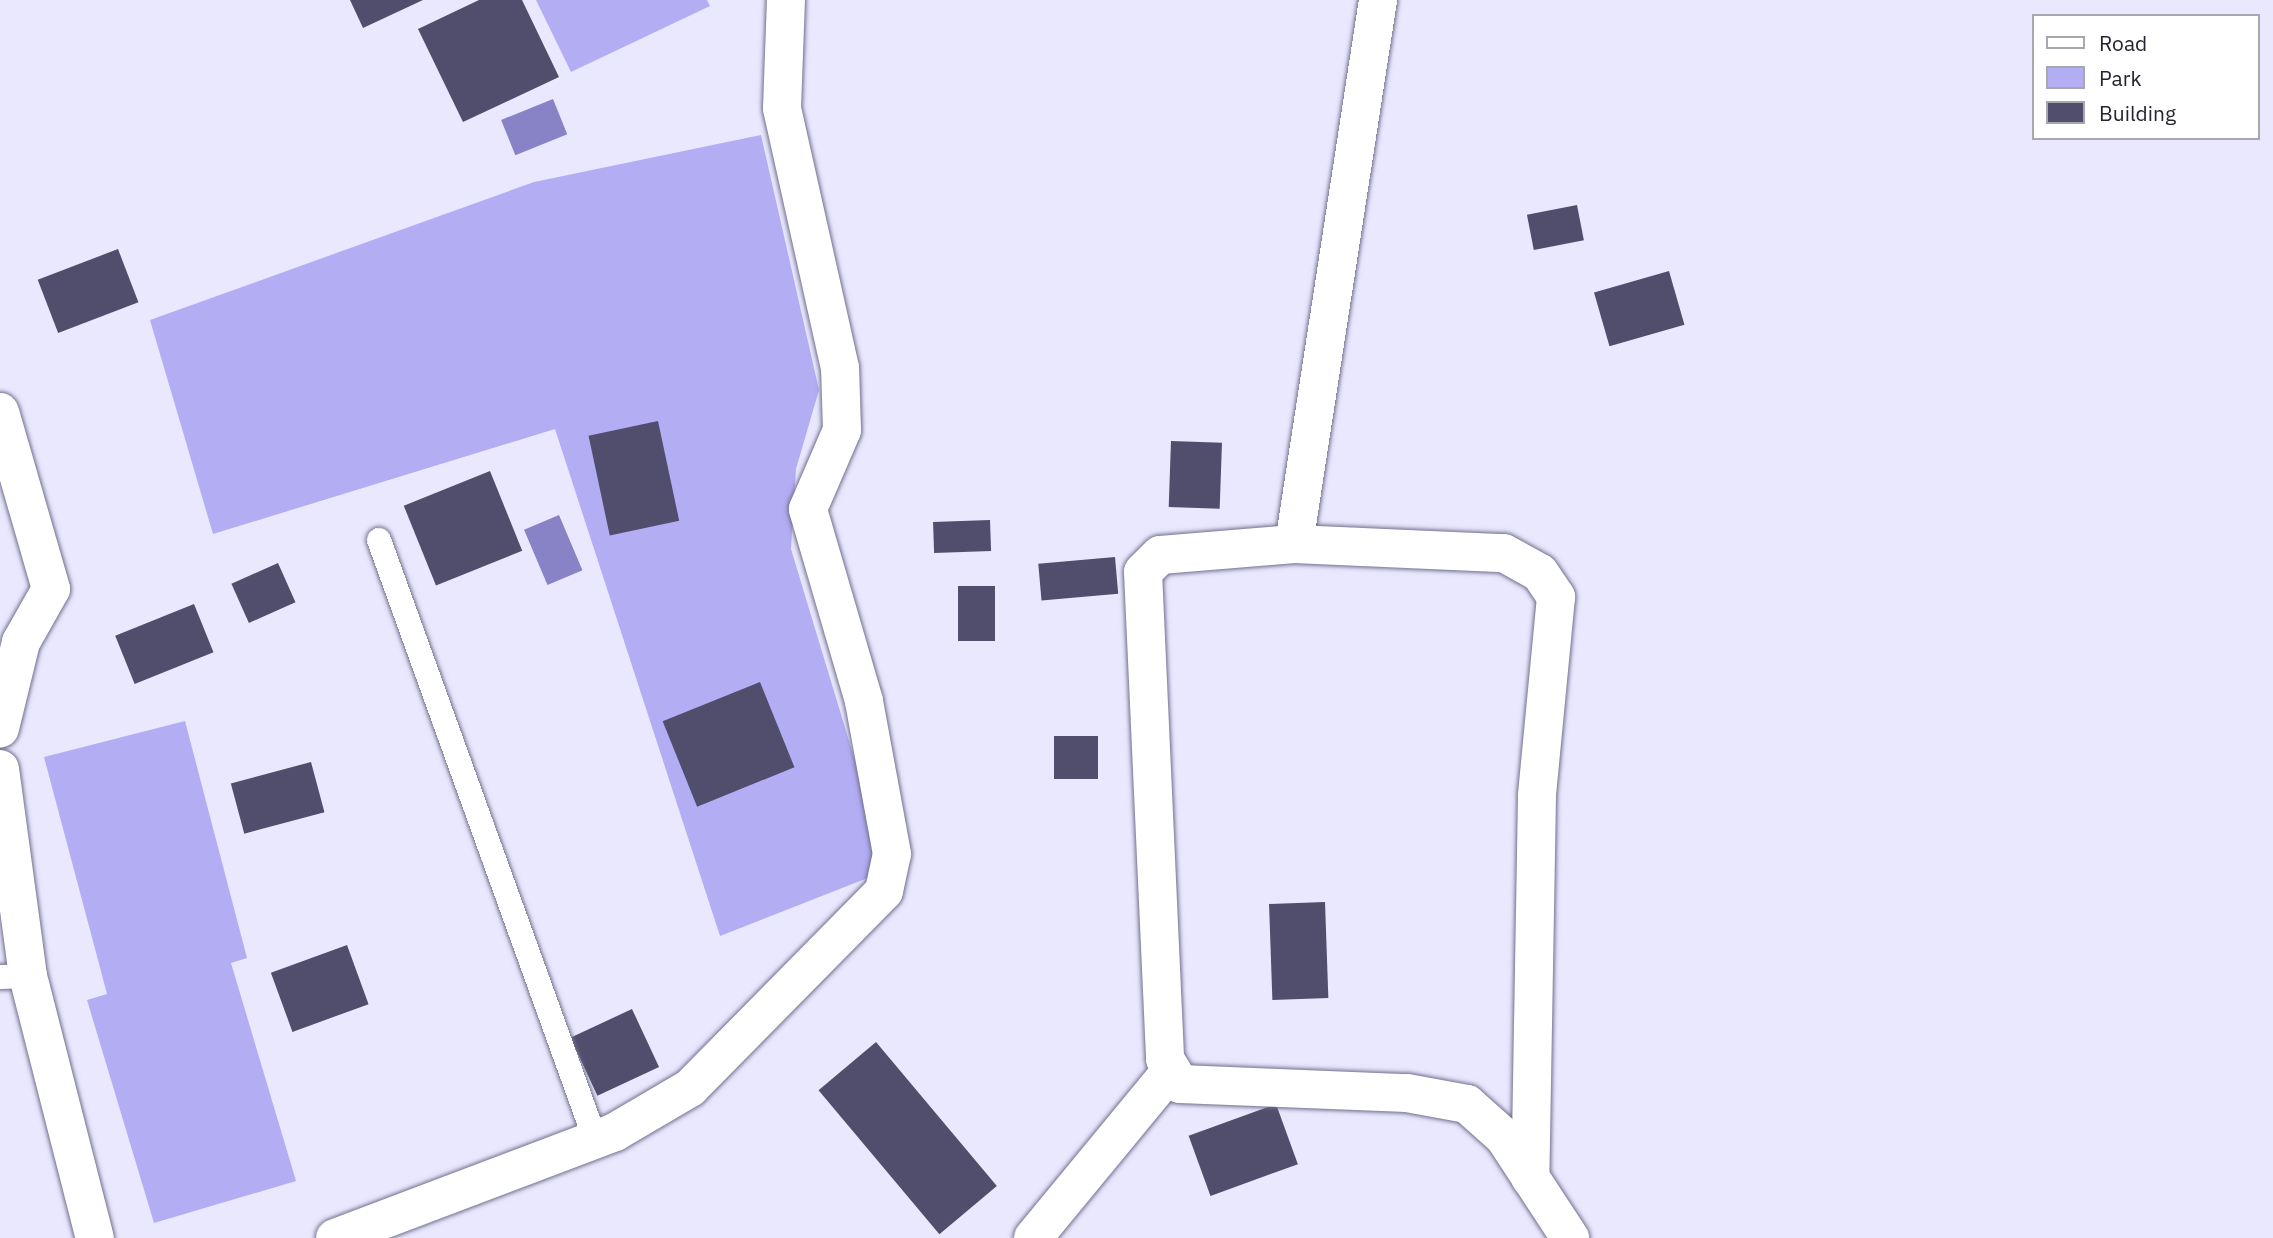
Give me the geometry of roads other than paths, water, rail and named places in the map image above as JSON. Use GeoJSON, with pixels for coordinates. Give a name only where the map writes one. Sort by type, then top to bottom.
{"type":"FeatureCollection","features":[{"type":"Feature","properties":{"kind":"street"},"geometry":{"type":"LineString","coordinates":[[335,1238],[595,1139],[690,1088],[884,891],[892,854],[864,701],[808,509],[842,430],[840,368],[782,108],[786,0]]}},
{"type":"Feature","properties":{"kind":"street"},"geometry":{"type":"LineString","coordinates":[[1294,544],[1378,0]]}},
{"type":"Feature","properties":{"kind":"street"},"geometry":{"type":"LineString","coordinates":[[0,412],[51,589],[21,642],[0,728]]}},
{"type":"Feature","properties":{"kind":"street"},"geometry":{"type":"LineString","coordinates":[[1032,1238],[1169,1073],[1143,572],[1160,555],[1294,544],[1504,553],[1540,573],[1556,597],[1536,796],[1530,1178]]}},
{"type":"Feature","properties":{"kind":"street"},"geometry":{"type":"LineString","coordinates":[[0,769],[14,977],[95,1238]]}},
{"type":"Feature","properties":{"kind":"street"},"geometry":{"type":"LineString","coordinates":[[1169,1073],[1180,1083],[1406,1093],[1467,1104],[1504,1137],[1570,1238]]}},
{"type":"Feature","properties":{"kind":"lane"},"geometry":{"type":"LineString","coordinates":[[379,540],[595,1139]]}}]}
